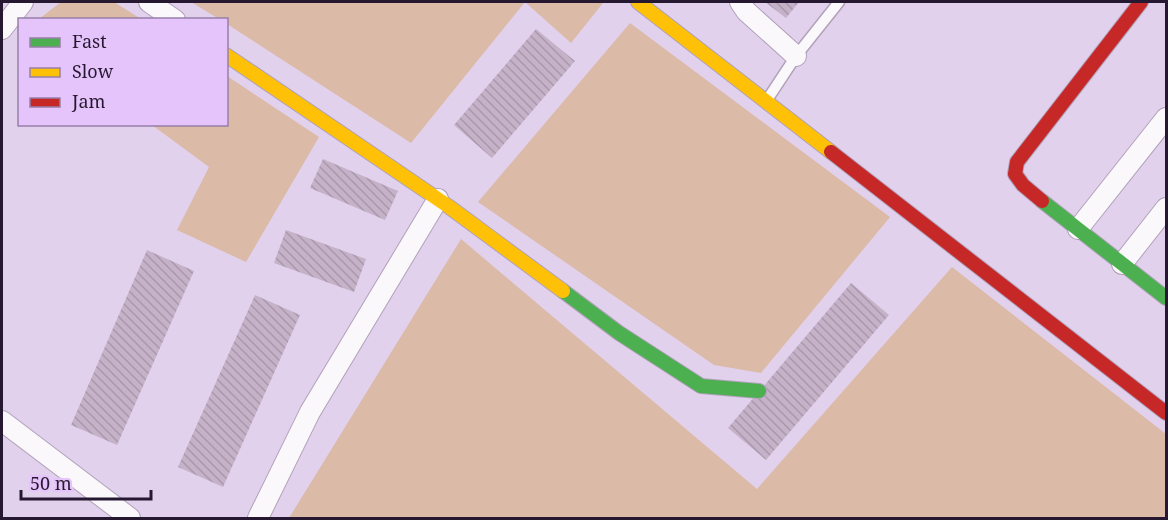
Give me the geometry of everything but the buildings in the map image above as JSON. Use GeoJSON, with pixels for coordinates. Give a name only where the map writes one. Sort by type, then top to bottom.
{"type":"FeatureCollection","features":[{"type":"Feature","properties":{"kind":"street"},"geometry":{"type":"LineString","coordinates":[[2,29],[23,2]]}},
{"type":"Feature","properties":{"kind":"street"},"geometry":{"type":"LineString","coordinates":[[148,2],[172,18]]}},
{"type":"Feature","properties":{"kind":"street"},"geometry":{"type":"LineString","coordinates":[[638,2],[1167,413]]}},
{"type":"Feature","properties":{"kind":"street"},"geometry":{"type":"LineString","coordinates":[[740,2],[746,11],[796,56]]}},
{"type":"Feature","properties":{"kind":"street"},"geometry":{"type":"LineString","coordinates":[[1141,2],[1015,166],[1015,174],[1023,185],[1167,298]]}},
{"type":"Feature","properties":{"kind":"street"},"geometry":{"type":"LineString","coordinates":[[228,56],[438,199],[619,333],[701,386],[759,391]]}},
{"type":"Feature","properties":{"kind":"street"},"geometry":{"type":"LineString","coordinates":[[1078,229],[1167,118]]}},
{"type":"Feature","properties":{"kind":"street"},"geometry":{"type":"LineString","coordinates":[[258,519],[310,412],[438,199]]}},
{"type":"Feature","properties":{"kind":"street"},"geometry":{"type":"LineString","coordinates":[[1122,264],[1167,208]]}},
{"type":"Feature","properties":{"kind":"street"},"geometry":{"type":"LineString","coordinates":[[2,421],[130,519]]}},
{"type":"Feature","properties":{"kind":"lane"},"geometry":{"type":"LineString","coordinates":[[766,100],[796,56],[839,2]]}},
{"type":"Feature","properties":{"kind":"shaded area"},"geometry":{"type":"Polygon","coordinates":[[[61,2],[114,2],[139,18],[40,18],[61,2]]]}},
{"type":"Feature","properties":{"kind":"shaded area"},"geometry":{"type":"Polygon","coordinates":[[[191,2],[525,2],[411,143],[228,25],[228,18],[217,18],[191,2]]]}},
{"type":"Feature","properties":{"kind":"shaded area"},"geometry":{"type":"Polygon","coordinates":[[[525,2],[601,2],[603,3],[571,43],[525,2]]]}},
{"type":"Feature","properties":{"kind":"shaded area"},"geometry":{"type":"Polygon","coordinates":[[[630,23],[890,217],[761,373],[714,365],[478,202],[630,23]]]}},
{"type":"Feature","properties":{"kind":"shaded area"},"geometry":{"type":"Polygon","coordinates":[[[228,77],[319,137],[246,262],[177,230],[209,167],[153,126],[228,126],[228,77]]]}},
{"type":"Feature","properties":{"kind":"shaded area"},"geometry":{"type":"Polygon","coordinates":[[[461,239],[757,489],[952,267],[1166,434],[1166,518],[289,518],[461,239]]]}},
{"type":"Feature","properties":{"kind":"traffic: fast"},"geometry":{"type":"LineString","coordinates":[[1042,201],[1166,298]]}},
{"type":"Feature","properties":{"kind":"traffic: fast"},"geometry":{"type":"LineString","coordinates":[[563,291],[619,333],[701,386],[759,391]]}},
{"type":"Feature","properties":{"kind":"traffic: slow"},"geometry":{"type":"LineString","coordinates":[[638,2],[831,152]]}},
{"type":"Feature","properties":{"kind":"traffic: slow"},"geometry":{"type":"LineString","coordinates":[[228,56],[448,206],[563,291]]}},
{"type":"Feature","properties":{"kind":"traffic: jam"},"geometry":{"type":"LineString","coordinates":[[1042,201],[1023,185],[1015,174],[1017,162],[1141,2]]}},
{"type":"Feature","properties":{"kind":"traffic: jam"},"geometry":{"type":"LineString","coordinates":[[831,152],[1166,413]]}}]}
